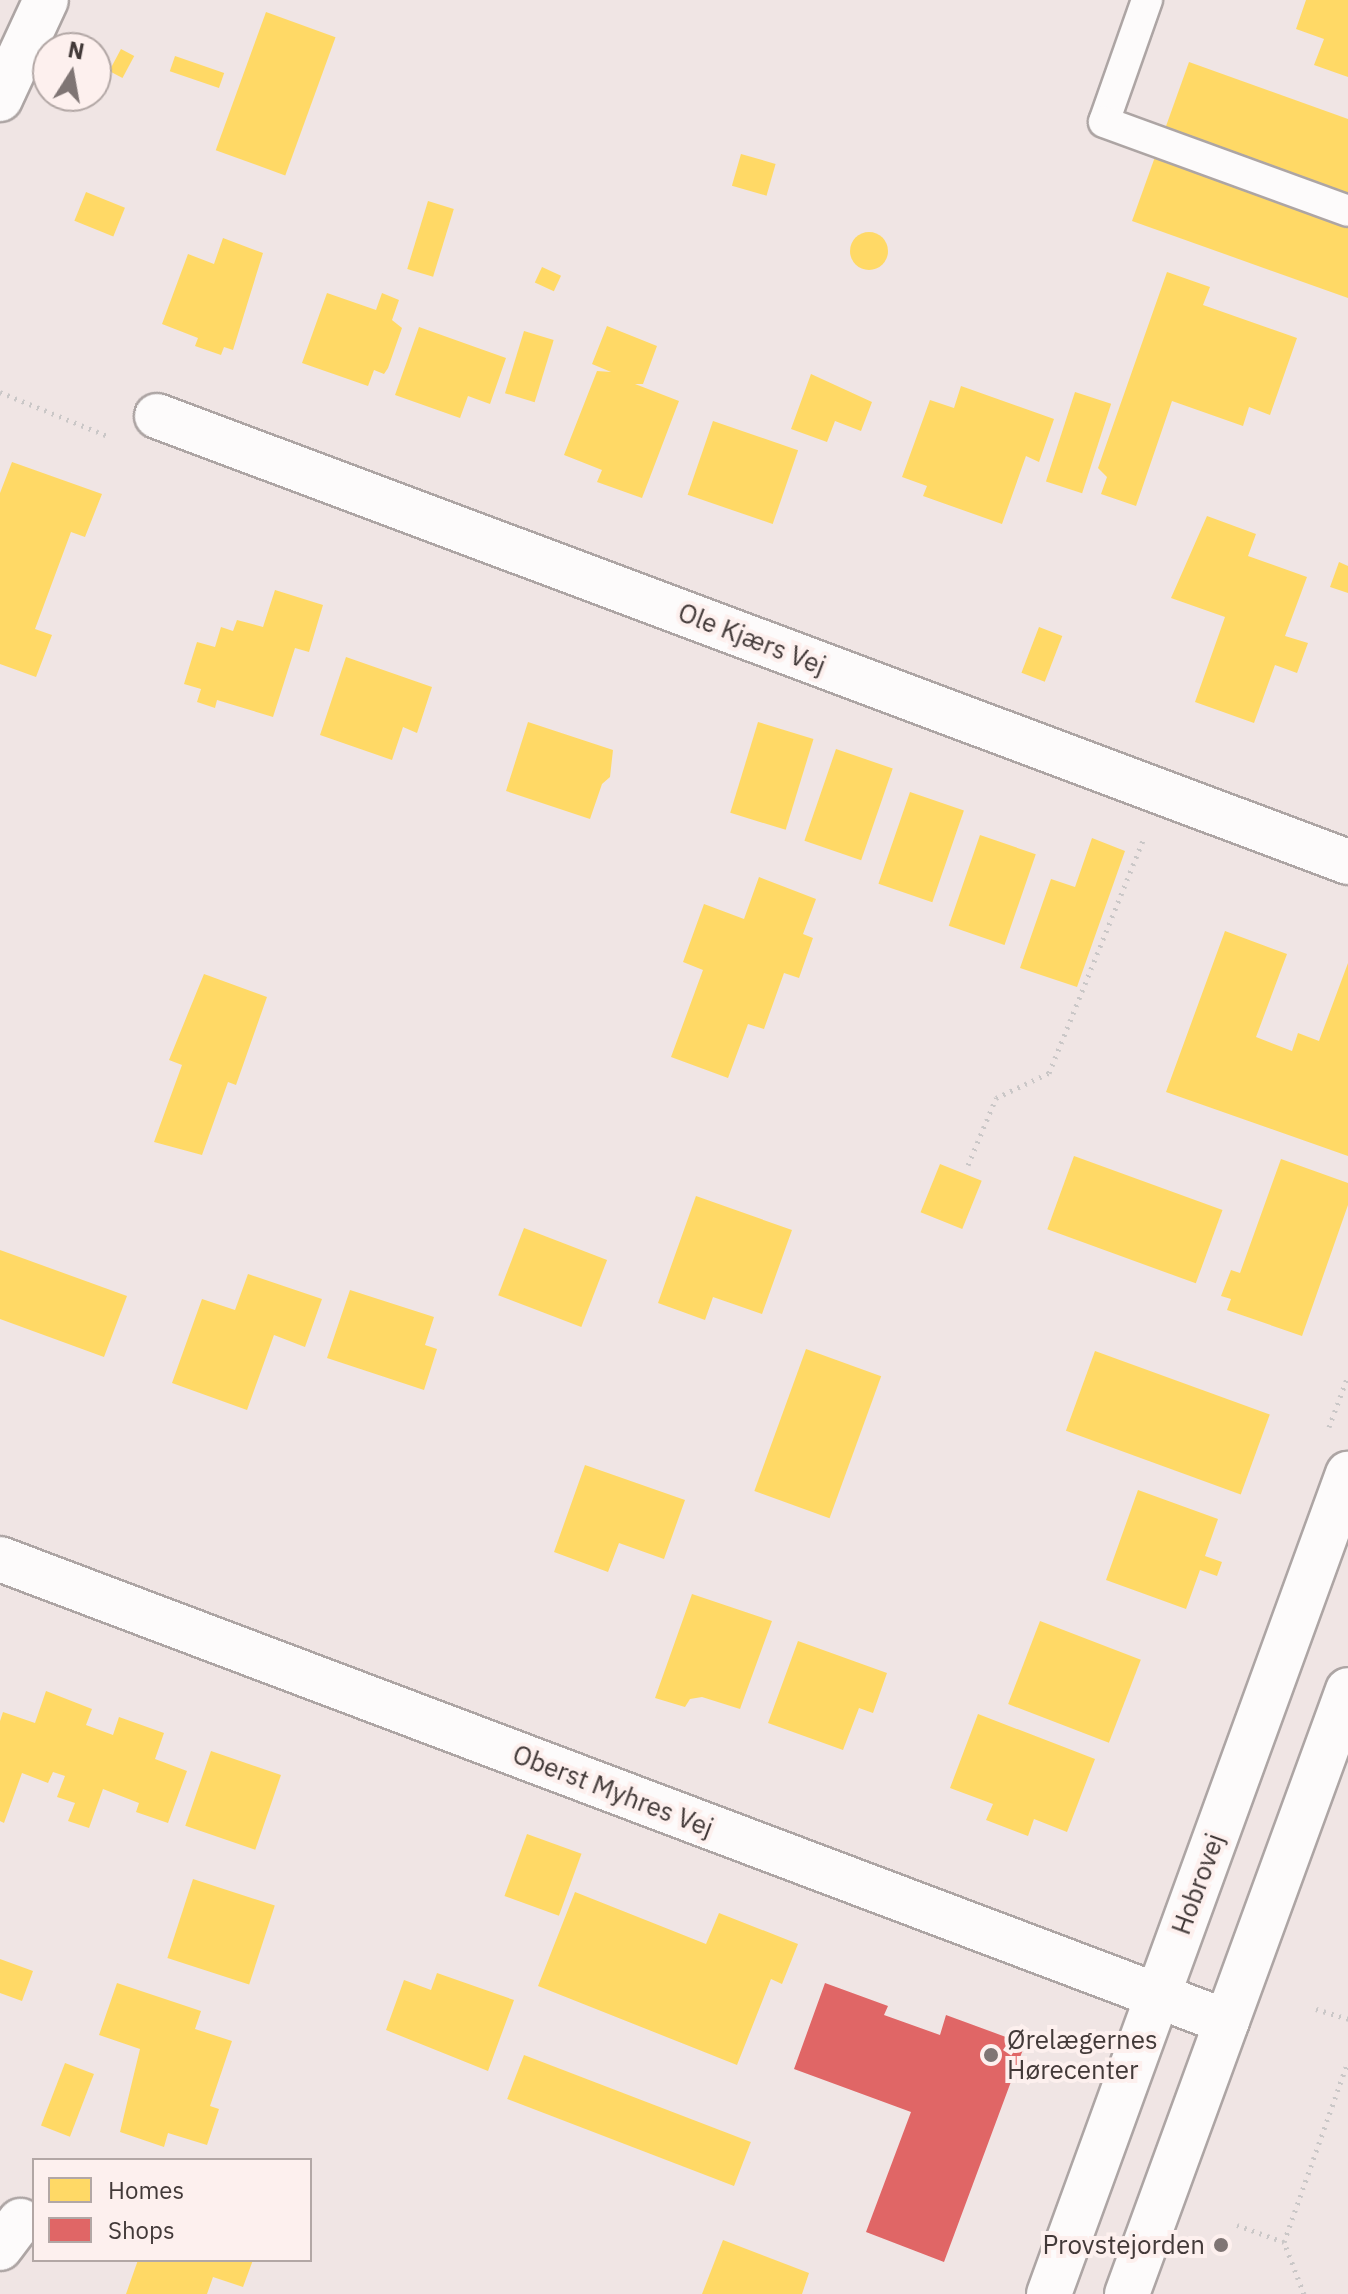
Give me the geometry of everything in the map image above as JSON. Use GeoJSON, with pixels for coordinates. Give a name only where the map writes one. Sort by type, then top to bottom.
{"type":"FeatureCollection","features":[{"type":"Feature","properties":{"kind":"street"},"geometry":{"type":"LineString","coordinates":[[0,99],[46,0]]}},
{"type":"Feature","properties":{"kind":"street","name":"Ole Kjærs Vej"},"geometry":{"type":"LineString","coordinates":[[157,416],[1348,862]]}},
{"type":"Feature","properties":{"kind":"street","name":"Hobrovej"},"geometry":{"type":"LineString","coordinates":[[1049,2294],[1348,1474]]}},
{"type":"Feature","properties":{"kind":"street","name":"Oberst Myhres Vej"},"geometry":{"type":"LineString","coordinates":[[0,1559],[1227,2022]]}},
{"type":"Feature","properties":{"kind":"street"},"geometry":{"type":"LineString","coordinates":[[1127,2294],[1348,1690]]}},
{"type":"Feature","properties":{"kind":"lane"},"geometry":{"type":"LineString","coordinates":[[1147,0],[1104,122],[1348,211]]}},
{"type":"Feature","properties":{"kind":"path"},"geometry":{"type":"LineString","coordinates":[[0,392],[84,426]]}},
{"type":"Feature","properties":{"kind":"path"},"geometry":{"type":"LineString","coordinates":[[968,1165],[996,1098],[1049,1073],[1163,793]]}},
{"type":"Feature","properties":{"kind":"path"},"geometry":{"type":"LineString","coordinates":[[1316,2009],[1348,2019]]}},
{"type":"Feature","properties":{"kind":"path"},"geometry":{"type":"LineString","coordinates":[[1304,2294],[1284,2242],[1348,2061]]}},
{"type":"Feature","properties":{"kind":"path"},"geometry":{"type":"LineString","coordinates":[[1237,2225],[1284,2242]]}},
{"type":"Feature","properties":{"kind":"building: Homes"},"geometry":{"type":"Polygon","coordinates":[[[1306,0],[1348,0],[1348,77],[1314,65],[1324,39],[1296,29],[1306,0]]]}},
{"type":"Feature","properties":{"kind":"building: Homes"},"geometry":{"type":"Polygon","coordinates":[[[266,12],[336,37],[285,175],[216,150],[266,12]]]}},
{"type":"Feature","properties":{"kind":"building: Homes"},"geometry":{"type":"Polygon","coordinates":[[[121,49],[134,56],[123,78],[112,73],[121,49]]]}},
{"type":"Feature","properties":{"kind":"building: Homes"},"geometry":{"type":"Polygon","coordinates":[[[175,56],[224,73],[219,88],[170,71],[175,56]]]}},
{"type":"Feature","properties":{"kind":"building: Homes"},"geometry":{"type":"Polygon","coordinates":[[[1189,62],[1348,119],[1348,298],[1132,221],[1189,62]]]}},
{"type":"Feature","properties":{"kind":"building: Homes"},"geometry":{"type":"Polygon","coordinates":[[[741,154],[776,164],[767,196],[732,186],[741,154]]]}},
{"type":"Feature","properties":{"kind":"building: Homes"},"geometry":{"type":"Polygon","coordinates":[[[86,192],[125,208],[113,236],[74,221],[86,192]]]}},
{"type":"Feature","properties":{"kind":"building: Homes"},"geometry":{"type":"Polygon","coordinates":[[[428,201],[454,209],[433,277],[407,269],[428,201]]]}},
{"type":"Feature","properties":{"kind":"building: Homes"},"geometry":{"type":"Polygon","coordinates":[[[869,232],[882,238],[888,251],[882,264],[869,270],[856,264],[850,251],[856,238],[869,232]]]}},
{"type":"Feature","properties":{"kind":"building: Homes"},"geometry":{"type":"Polygon","coordinates":[[[223,238],[263,253],[233,350],[224,347],[221,355],[195,346],[198,338],[162,324],[188,254],[214,264],[223,238]]]}},
{"type":"Feature","properties":{"kind":"building: Homes"},"geometry":{"type":"Polygon","coordinates":[[[542,267],[561,276],[554,291],[535,282],[542,267]]]}},
{"type":"Feature","properties":{"kind":"building: Homes"},"geometry":{"type":"Polygon","coordinates":[[[1167,272],[1210,287],[1203,305],[1297,338],[1270,415],[1249,407],[1243,426],[1172,401],[1136,506],[1101,494],[1107,477],[1098,468],[1167,272]]]}},
{"type":"Feature","properties":{"kind":"building: Homes"},"geometry":{"type":"Polygon","coordinates":[[[327,293],[376,310],[382,293],[399,300],[392,320],[402,328],[388,368],[384,374],[374,370],[368,386],[302,363],[327,293]]]}},
{"type":"Feature","properties":{"kind":"building: Homes"},"geometry":{"type":"Polygon","coordinates":[[[607,326],[657,346],[643,384],[635,384],[679,401],[642,498],[597,482],[602,470],[564,455],[597,371],[611,372],[592,364],[607,326]]]}},
{"type":"Feature","properties":{"kind":"building: Homes"},"geometry":{"type":"Polygon","coordinates":[[[419,327],[506,358],[490,404],[468,396],[460,418],[395,395],[419,327]]]}},
{"type":"Feature","properties":{"kind":"building: Homes"},"geometry":{"type":"Polygon","coordinates":[[[524,331],[554,340],[535,402],[505,393],[524,331]]]}},
{"type":"Feature","properties":{"kind":"building: Homes"},"geometry":{"type":"Polygon","coordinates":[[[811,374],[872,402],[861,431],[835,421],[827,442],[791,429],[811,374]]]}},
{"type":"Feature","properties":{"kind":"building: Homes"},"geometry":{"type":"Polygon","coordinates":[[[961,386],[1054,419],[1039,462],[1026,456],[1002,524],[923,496],[927,486],[902,477],[930,400],[954,408],[961,386]]]}},
{"type":"Feature","properties":{"kind":"building: Homes"},"geometry":{"type":"Polygon","coordinates":[[[1075,392],[1111,404],[1082,493],[1046,481],[1075,392]]]}},
{"type":"Feature","properties":{"kind":"building: Homes"},"geometry":{"type":"Polygon","coordinates":[[[713,421],[798,450],[773,524],[688,495],[713,421]]]}},
{"type":"Feature","properties":{"kind":"building: Homes"},"geometry":{"type":"Polygon","coordinates":[[[12,462],[102,494],[85,537],[71,532],[35,629],[52,635],[36,677],[0,664],[0,493],[12,462]]]}},
{"type":"Feature","properties":{"kind":"building: Homes"},"geometry":{"type":"Polygon","coordinates":[[[1207,516],[1256,534],[1248,556],[1307,577],[1285,636],[1308,643],[1297,673],[1275,665],[1254,723],[1195,702],[1225,617],[1171,598],[1207,516]]]}},
{"type":"Feature","properties":{"kind":"building: Homes"},"geometry":{"type":"Polygon","coordinates":[[[1339,562],[1348,566],[1348,593],[1330,587],[1339,562]]]}},
{"type":"Feature","properties":{"kind":"building: Homes"},"geometry":{"type":"Polygon","coordinates":[[[275,590],[323,605],[309,652],[295,648],[273,717],[217,700],[215,708],[197,702],[201,689],[184,684],[197,642],[215,647],[221,627],[233,631],[237,620],[263,627],[275,590]]]}},
{"type":"Feature","properties":{"kind":"building: Homes"},"geometry":{"type":"Polygon","coordinates":[[[1039,627],[1062,636],[1045,682],[1021,673],[1039,627]]]}},
{"type":"Feature","properties":{"kind":"building: Homes"},"geometry":{"type":"Polygon","coordinates":[[[346,657],[432,687],[417,733],[403,727],[392,760],[320,735],[346,657]]]}},
{"type":"Feature","properties":{"kind":"building: Homes"},"geometry":{"type":"Polygon","coordinates":[[[528,722],[613,750],[610,777],[602,784],[590,819],[506,791],[528,722]]]}},
{"type":"Feature","properties":{"kind":"building: Homes"},"geometry":{"type":"Polygon","coordinates":[[[758,722],[813,739],[786,830],[730,813],[758,722]]]}},
{"type":"Feature","properties":{"kind":"building: Homes"},"geometry":{"type":"Polygon","coordinates":[[[836,749],[893,769],[861,860],[804,841],[836,749]]]}},
{"type":"Feature","properties":{"kind":"building: Homes"},"geometry":{"type":"Polygon","coordinates":[[[910,792],[964,811],[932,902],[878,884],[910,792]]]}},
{"type":"Feature","properties":{"kind":"building: Homes"},"geometry":{"type":"Polygon","coordinates":[[[980,835],[1036,854],[1005,945],[949,926],[980,835]]]}},
{"type":"Feature","properties":{"kind":"building: Homes"},"geometry":{"type":"Polygon","coordinates":[[[1092,838],[1125,851],[1077,987],[1020,968],[1051,879],[1075,887],[1092,838]]]}},
{"type":"Feature","properties":{"kind":"building: Homes"},"geometry":{"type":"Polygon","coordinates":[[[759,877],[816,899],[803,934],[813,938],[799,978],[784,973],[764,1029],[748,1024],[728,1078],[671,1057],[703,970],[683,962],[704,904],[744,919],[759,877]]]}},
{"type":"Feature","properties":{"kind":"building: Homes"},"geometry":{"type":"Polygon","coordinates":[[[1225,931],[1287,954],[1256,1037],[1292,1051],[1298,1033],[1319,1041],[1348,963],[1348,1156],[1166,1092],[1225,931]]]}},
{"type":"Feature","properties":{"kind":"building: Homes"},"geometry":{"type":"Polygon","coordinates":[[[204,974],[267,997],[236,1085],[228,1082],[202,1155],[154,1142],[182,1065],[169,1060],[204,974]]]}},
{"type":"Feature","properties":{"kind":"building: Homes"},"geometry":{"type":"Polygon","coordinates":[[[1074,1156],[1222,1210],[1196,1283],[1047,1229],[1074,1156]]]}},
{"type":"Feature","properties":{"kind":"building: Homes"},"geometry":{"type":"Polygon","coordinates":[[[1281,1159],[1348,1183],[1348,1205],[1302,1336],[1227,1310],[1231,1299],[1221,1296],[1231,1270],[1240,1273],[1281,1159]]]}},
{"type":"Feature","properties":{"kind":"building: Homes"},"geometry":{"type":"Polygon","coordinates":[[[940,1164],[982,1181],[962,1229],[921,1212],[940,1164]]]}},
{"type":"Feature","properties":{"kind":"building: Homes"},"geometry":{"type":"Polygon","coordinates":[[[696,1196],[792,1230],[762,1314],[713,1297],[705,1320],[658,1303],[696,1196]]]}},
{"type":"Feature","properties":{"kind":"building: Homes"},"geometry":{"type":"Polygon","coordinates":[[[524,1228],[607,1260],[581,1327],[498,1295],[524,1228]]]}},
{"type":"Feature","properties":{"kind":"building: Homes"},"geometry":{"type":"Polygon","coordinates":[[[0,1250],[127,1296],[104,1357],[0,1319],[0,1250]]]}},
{"type":"Feature","properties":{"kind":"building: Homes"},"geometry":{"type":"Polygon","coordinates":[[[248,1274],[322,1299],[305,1347],[274,1335],[247,1410],[172,1383],[202,1299],[235,1310],[248,1274]]]}},
{"type":"Feature","properties":{"kind":"building: Homes"},"geometry":{"type":"Polygon","coordinates":[[[350,1290],[434,1317],[425,1345],[437,1349],[424,1390],[327,1358],[350,1290]]]}},
{"type":"Feature","properties":{"kind":"building: Homes"},"geometry":{"type":"Polygon","coordinates":[[[806,1349],[881,1376],[830,1518],[754,1491],[806,1349]]]}},
{"type":"Feature","properties":{"kind":"building: Homes"},"geometry":{"type":"Polygon","coordinates":[[[1095,1351],[1270,1415],[1241,1494],[1066,1431],[1095,1351]]]}},
{"type":"Feature","properties":{"kind":"building: Homes"},"geometry":{"type":"Polygon","coordinates":[[[585,1465],[685,1500],[664,1559],[619,1543],[608,1572],[554,1552],[585,1465]]]}},
{"type":"Feature","properties":{"kind":"building: Homes"},"geometry":{"type":"Polygon","coordinates":[[[1138,1490],[1218,1519],[1205,1556],[1222,1562],[1217,1576],[1200,1570],[1186,1609],[1106,1580],[1138,1490]]]}},
{"type":"Feature","properties":{"kind":"building: Homes"},"geometry":{"type":"Polygon","coordinates":[[[692,1594],[772,1621],[740,1709],[702,1697],[690,1699],[685,1707],[655,1698],[692,1594]]]}},
{"type":"Feature","properties":{"kind":"building: Homes"},"geometry":{"type":"Polygon","coordinates":[[[1040,1621],[1141,1660],[1109,1743],[1008,1704],[1040,1621]]]}},
{"type":"Feature","properties":{"kind":"building: Homes"},"geometry":{"type":"Polygon","coordinates":[[[798,1641],[887,1673],[873,1713],[859,1708],[843,1750],[768,1723],[798,1641]]]}},
{"type":"Feature","properties":{"kind":"building: Homes"},"geometry":{"type":"Polygon","coordinates":[[[46,1691],[92,1709],[86,1725],[113,1735],[119,1717],[164,1733],[155,1759],[187,1771],[168,1823],[136,1812],[139,1803],[103,1789],[89,1828],[68,1821],[75,1803],[57,1797],[65,1776],[53,1772],[48,1783],[22,1773],[4,1823],[0,1821],[0,1721],[3,1712],[35,1723],[46,1691]]]}},
{"type":"Feature","properties":{"kind":"building: Homes"},"geometry":{"type":"Polygon","coordinates":[[[978,1714],[1095,1759],[1067,1832],[1034,1819],[1028,1836],[986,1820],[993,1804],[950,1788],[978,1714]]]}},
{"type":"Feature","properties":{"kind":"building: Homes"},"geometry":{"type":"Polygon","coordinates":[[[211,1751],[281,1775],[255,1850],[185,1826],[211,1751]]]}},
{"type":"Feature","properties":{"kind":"building: Homes"},"geometry":{"type":"Polygon","coordinates":[[[527,1834],[582,1854],[559,1916],[504,1896],[527,1834]]]}},
{"type":"Feature","properties":{"kind":"building: Homes"},"geometry":{"type":"Polygon","coordinates":[[[193,1879],[275,1906],[249,1985],[167,1958],[193,1879]]]}},
{"type":"Feature","properties":{"kind":"building: Homes"},"geometry":{"type":"Polygon","coordinates":[[[575,1892],[706,1944],[719,1913],[798,1944],[782,1984],[771,1979],[737,2065],[538,1986],[575,1892]]]}},
{"type":"Feature","properties":{"kind":"building: Homes"},"geometry":{"type":"Polygon","coordinates":[[[0,1959],[33,1971],[22,2001],[0,1993],[0,1959]]]}},
{"type":"Feature","properties":{"kind":"building: Homes"},"geometry":{"type":"Polygon","coordinates":[[[437,1973],[514,2000],[488,2071],[386,2030],[404,1980],[431,1990],[437,1973]]]}},
{"type":"Feature","properties":{"kind":"building: Homes"},"geometry":{"type":"Polygon","coordinates":[[[117,1983],[201,2011],[195,2029],[232,2041],[210,2106],[219,2109],[207,2145],[168,2133],[164,2147],[120,2132],[140,2049],[99,2035],[117,1983]]]}},
{"type":"Feature","properties":{"kind":"building: Homes"},"geometry":{"type":"Polygon","coordinates":[[[524,2055],[751,2142],[734,2186],[507,2099],[524,2055]]]}},
{"type":"Feature","properties":{"kind":"building: Homes"},"geometry":{"type":"Polygon","coordinates":[[[65,2063],[94,2074],[70,2137],[41,2126],[65,2063]]]}},
{"type":"Feature","properties":{"kind":"building: Homes"},"geometry":{"type":"Polygon","coordinates":[[[723,2240],[809,2273],[802,2294],[702,2294],[723,2240]]]}},
{"type":"Feature","properties":{"kind":"building: Homes"},"geometry":{"type":"Polygon","coordinates":[[[137,2262],[252,2262],[243,2287],[213,2277],[207,2294],[126,2294],[137,2262]]]}},
{"type":"Feature","properties":{"kind":"building: Shops"},"geometry":{"type":"Polygon","coordinates":[[[825,1983],[888,2006],[884,2015],[940,2035],[946,2015],[1025,2044],[944,2262],[866,2232],[911,2112],[794,2069],[825,1983]]]}},
{"type":"Feature","properties":{"kind":"place","name":"Ørelægernes Hørecenter"},"geometry":{"type":"Point","coordinates":[991,2055]}},
{"type":"Feature","properties":{"kind":"place","name":"Provstejorden"},"geometry":{"type":"Point","coordinates":[1221,2245]}}]}
